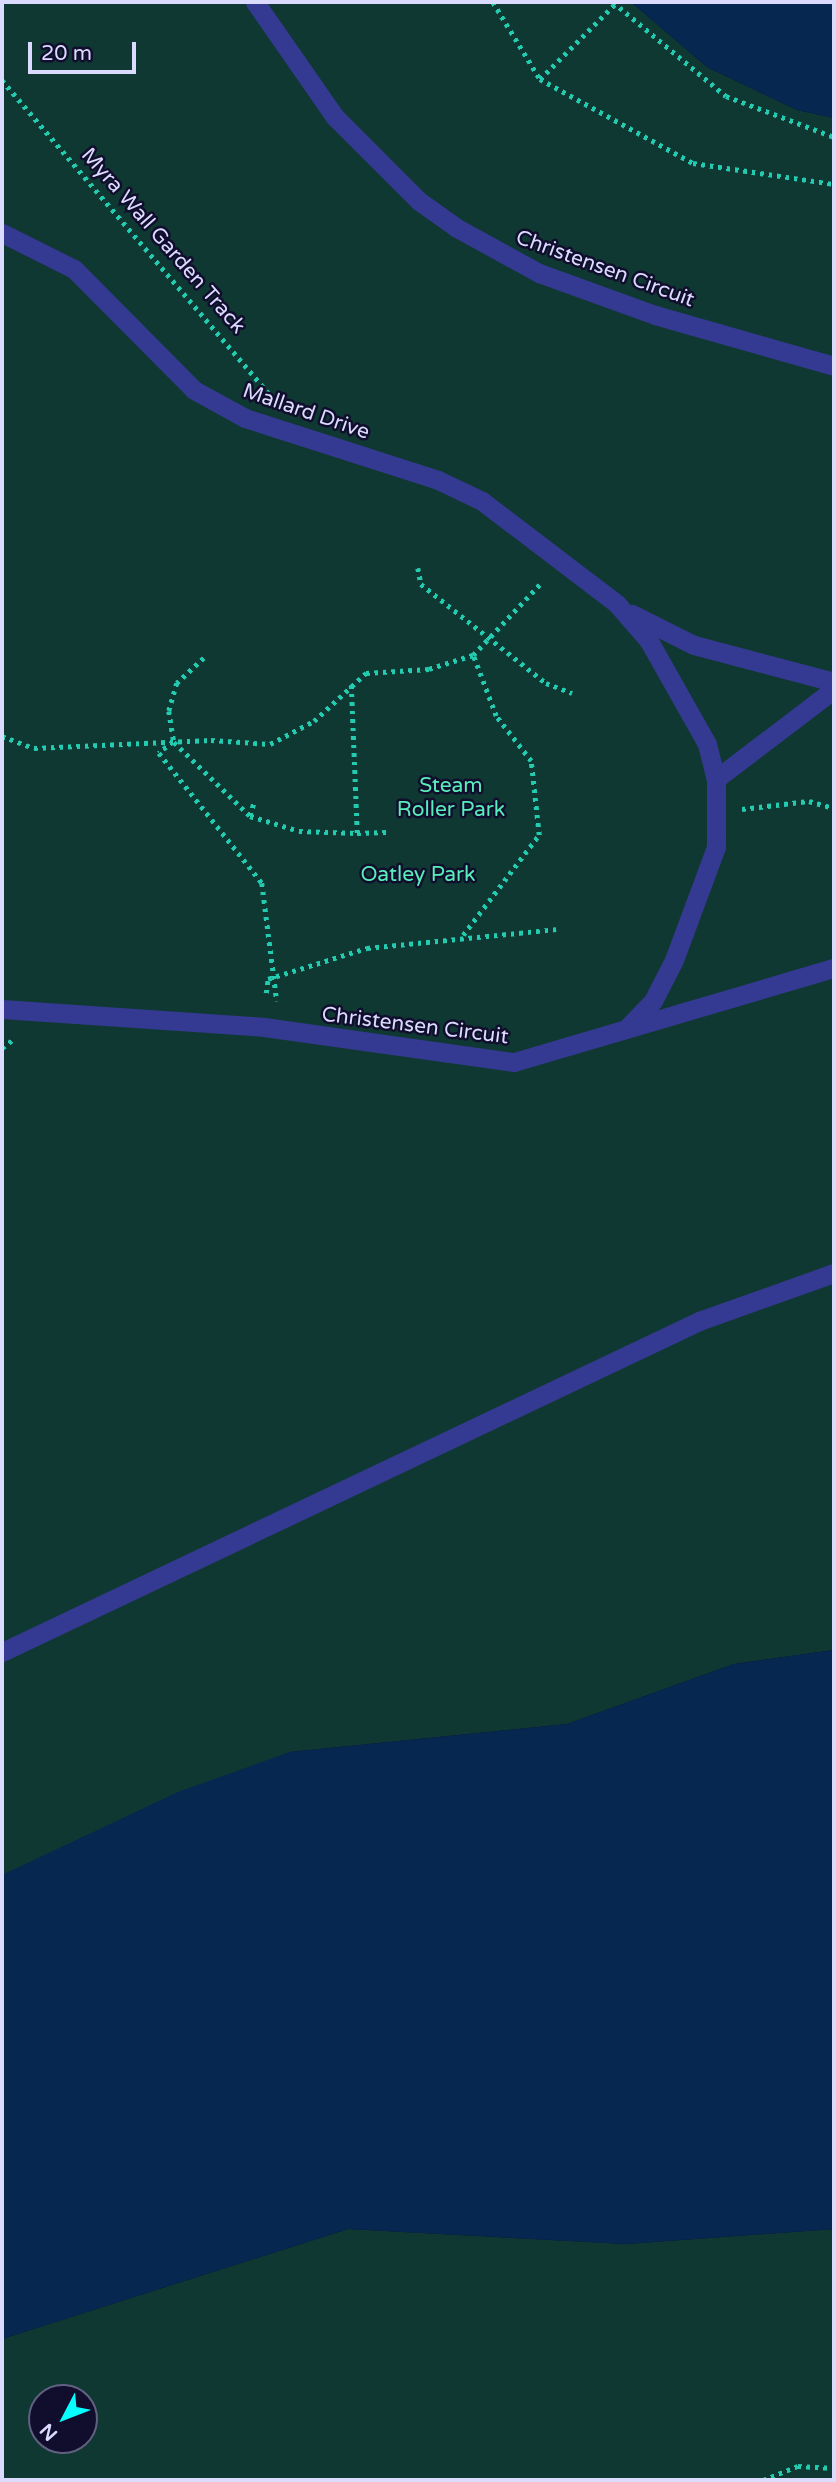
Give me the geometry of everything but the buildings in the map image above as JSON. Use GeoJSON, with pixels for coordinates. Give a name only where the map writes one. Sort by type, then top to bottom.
{"type":"FeatureCollection","features":[{"type":"Feature","properties":{"kind":"street","name":"Christensen Circuit"},"geometry":{"type":"LineString","coordinates":[[255,2],[335,117],[419,201],[457,228],[538,273],[616,301],[834,366]]}},
{"type":"Feature","properties":{"kind":"street","name":"Mallard Drive"},"geometry":{"type":"LineString","coordinates":[[2,233],[74,269],[194,390],[286,433],[438,480],[518,525],[617,604]]}},
{"type":"Feature","properties":{"kind":"street"},"geometry":{"type":"LineString","coordinates":[[617,604],[694,645],[834,682]]}},
{"type":"Feature","properties":{"kind":"street"},"geometry":{"type":"LineString","coordinates":[[617,604],[684,694],[716,779],[718,812],[707,883],[653,1000],[626,1029]]}},
{"type":"Feature","properties":{"kind":"street"},"geometry":{"type":"LineString","coordinates":[[716,779],[834,689]]}},
{"type":"Feature","properties":{"kind":"street","name":"Christensen Circuit"},"geometry":{"type":"LineString","coordinates":[[2,1009],[264,1027],[514,1062],[834,968]]}},
{"type":"Feature","properties":{"kind":"street"},"geometry":{"type":"LineString","coordinates":[[2,1652],[699,1321],[834,1273]]}},
{"type":"Feature","properties":{"kind":"path"},"geometry":{"type":"LineString","coordinates":[[493,2],[540,79],[693,163],[834,184]]}},
{"type":"Feature","properties":{"kind":"path"},"geometry":{"type":"LineString","coordinates":[[540,79],[614,3],[726,96],[834,137]]}},
{"type":"Feature","properties":{"kind":"path","name":"Myra Wall Garden Track"},"geometry":{"type":"LineString","coordinates":[[2,80],[265,383],[286,433]]}},
{"type":"Feature","properties":{"kind":"path"},"geometry":{"type":"LineString","coordinates":[[2,736],[34,748],[174,742],[270,744],[314,721],[366,673],[429,669],[473,654],[563,559]]}},
{"type":"Feature","properties":{"kind":"path"},"geometry":{"type":"LineString","coordinates":[[418,568],[421,583],[562,694],[572,693]]}},
{"type":"Feature","properties":{"kind":"path"},"geometry":{"type":"LineString","coordinates":[[463,935],[540,835],[531,761],[496,716],[473,654]]}},
{"type":"Feature","properties":{"kind":"path"},"geometry":{"type":"LineString","coordinates":[[204,658],[177,683],[169,711],[174,742],[250,816],[299,831],[387,832]]}},
{"type":"Feature","properties":{"kind":"path"},"geometry":{"type":"LineString","coordinates":[[351,684],[357,833]]}},
{"type":"Feature","properties":{"kind":"path"},"geometry":{"type":"LineString","coordinates":[[174,742],[159,753],[262,883],[278,1012],[264,1027]]}},
{"type":"Feature","properties":{"kind":"path"},"geometry":{"type":"LineString","coordinates":[[250,816],[254,801]]}},
{"type":"Feature","properties":{"kind":"path"},"geometry":{"type":"LineString","coordinates":[[718,812],[809,801],[834,808]]}},
{"type":"Feature","properties":{"kind":"path"},"geometry":{"type":"LineString","coordinates":[[266,993],[274,978],[367,948],[463,935],[556,929]]}},
{"type":"Feature","properties":{"kind":"path"},"geometry":{"type":"LineString","coordinates":[[763,2480],[798,2466],[834,2469]]}},
{"type":"Feature","properties":{"kind":"green space","name":"Oatley Park"},"geometry":{"type":"Polygon","coordinates":[[[2,2],[631,2],[707,67],[797,110],[834,118],[834,1650],[734,1664],[567,1724],[290,1752],[2,1875],[2,2]]]}},
{"type":"Feature","properties":{"kind":"green space"},"geometry":{"type":"Polygon","coordinates":[[[348,2229],[626,2244],[834,2229],[834,2480],[2,2480],[2,2339],[348,2229]]]}},
{"type":"Feature","properties":{"kind":"water"},"geometry":{"type":"Polygon","coordinates":[[[631,2],[834,2],[834,118],[797,110],[707,67],[631,2]]]}},
{"type":"Feature","properties":{"kind":"water"},"geometry":{"type":"Polygon","coordinates":[[[834,1650],[834,2229],[626,2244],[348,2229],[2,2339],[2,1875],[178,1792],[290,1752],[567,1724],[734,1664],[834,1650]]]}},
{"type":"Feature","properties":{"kind":"park label","name":"Steam Roller Park"},"geometry":{"type":"Point","coordinates":[451,798]}}]}
